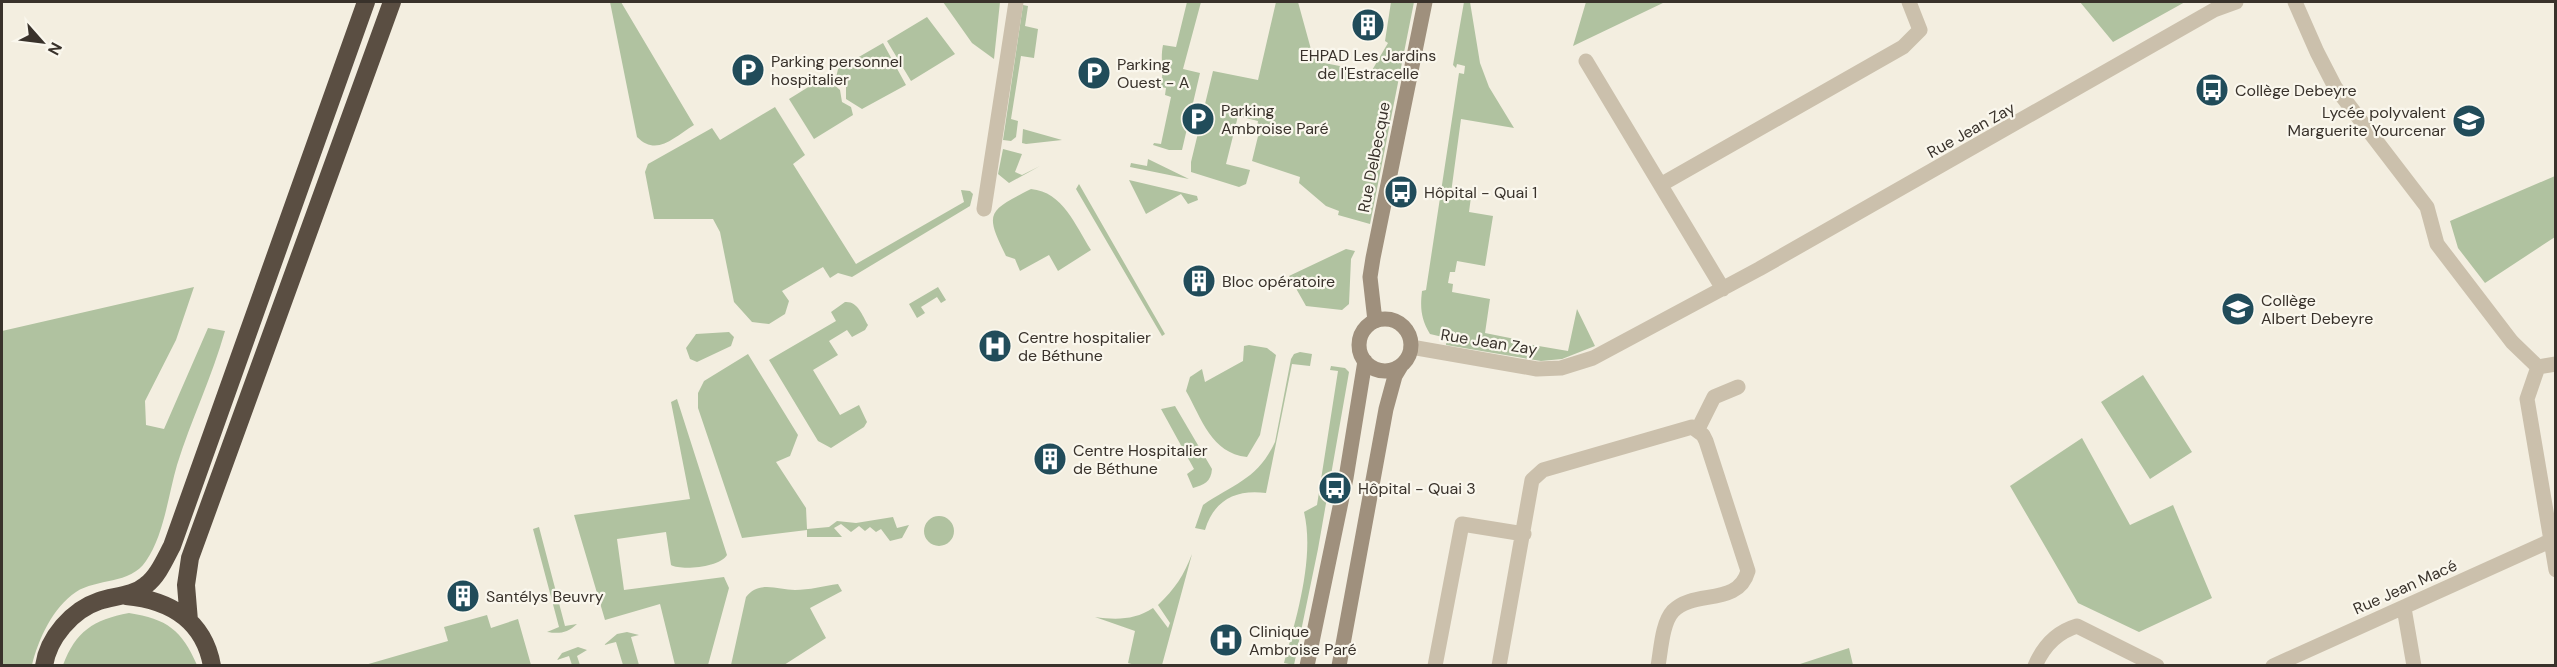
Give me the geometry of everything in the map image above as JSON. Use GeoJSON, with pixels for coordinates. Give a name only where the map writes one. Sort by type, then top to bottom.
{"type":"FeatureCollection","features":[{"type":"Feature","properties":{"kind":"highway"},"geometry":{"type":"LineString","coordinates":[[44,666],[55,636],[74,615],[98,602],[125,596],[146,585],[172,546],[366,2]]}},
{"type":"Feature","properties":{"kind":"highway"},"geometry":{"type":"LineString","coordinates":[[189,621],[186,585],[190,558],[392,2]]}},
{"type":"Feature","properties":{"kind":"highway"},"geometry":{"type":"LineString","coordinates":[[125,596],[148,598],[170,606],[189,621],[202,637],[212,666]]}},
{"type":"Feature","properties":{"kind":"street"},"geometry":{"type":"LineString","coordinates":[[984,209],[1016,2]]}},
{"type":"Feature","properties":{"kind":"street","name":"Rue Delbecque"},"geometry":{"type":"LineString","coordinates":[[1375,321],[1370,277],[1425,2]]}},
{"type":"Feature","properties":{"kind":"street"},"geometry":{"type":"LineString","coordinates":[[1662,184],[1903,47],[1920,30],[1909,2]]}},
{"type":"Feature","properties":{"kind":"street","name":"Rue Jean Zay"},"geometry":{"type":"LineString","coordinates":[[1411,347],[1537,369],[1561,368],[1593,358],[1723,289],[2214,10],[2236,2]]}},
{"type":"Feature","properties":{"kind":"street"},"geometry":{"type":"LineString","coordinates":[[2295,2],[2335,87],[2427,207],[2437,244],[2512,342],[2538,367]]}},
{"type":"Feature","properties":{"kind":"street"},"geometry":{"type":"LineString","coordinates":[[1586,61],[1723,289]]}},
{"type":"Feature","properties":{"kind":"street"},"geometry":{"type":"LineString","coordinates":[[1339,666],[1386,409],[1395,376],[1408,358],[1411,347],[1410,338],[1399,322],[1390,319],[1375,321],[1368,325],[1360,338],[1361,355],[1365,361],[1382,371],[1401,366]]}},
{"type":"Feature","properties":{"kind":"street"},"geometry":{"type":"LineString","coordinates":[[1307,666],[1346,478],[1365,361]]}},
{"type":"Feature","properties":{"kind":"street"},"geometry":{"type":"LineString","coordinates":[[2538,367],[2556,364]]}},
{"type":"Feature","properties":{"kind":"street"},"geometry":{"type":"LineString","coordinates":[[2538,367],[2527,399],[2556,570]]}},
{"type":"Feature","properties":{"kind":"street"},"geometry":{"type":"LineString","coordinates":[[1698,429],[1714,397],[1738,387]]}},
{"type":"Feature","properties":{"kind":"street"},"geometry":{"type":"LineString","coordinates":[[1499,666],[1532,480],[1543,470],[1686,427],[1698,429],[1706,441],[1748,571],[1745,582],[1736,590],[1682,605],[1672,612],[1658,666]]}},
{"type":"Feature","properties":{"kind":"street"},"geometry":{"type":"LineString","coordinates":[[1435,666],[1462,524],[1524,534]]}},
{"type":"Feature","properties":{"kind":"street","name":"Rue Jean Macé"},"geometry":{"type":"LineString","coordinates":[[2273,666],[2550,541]]}},
{"type":"Feature","properties":{"kind":"street"},"geometry":{"type":"LineString","coordinates":[[2404,608],[2414,666]]}},
{"type":"Feature","properties":{"kind":"street"},"geometry":{"type":"LineString","coordinates":[[2035,666],[2041,652],[2063,630],[2077,626],[2157,666]]}},
{"type":"Feature","properties":{"kind":"green space"},"geometry":{"type":"Polygon","coordinates":[[[610,2],[621,2],[694,125],[666,143],[652,145],[644,143],[637,137],[610,2]]]}},
{"type":"Feature","properties":{"kind":"green space"},"geometry":{"type":"Polygon","coordinates":[[[943,2],[1000,2],[994,59],[972,43],[943,2]]]}},
{"type":"Feature","properties":{"kind":"green space"},"geometry":{"type":"Polygon","coordinates":[[[1187,2],[1201,2],[1183,69],[1200,73],[1182,150],[1169,150],[1153,145],[1154,143],[1161,144],[1171,97],[1165,95],[1166,88],[1161,87],[1162,50],[1163,45],[1176,47],[1187,2]]]}},
{"type":"Feature","properties":{"kind":"green space"},"geometry":{"type":"Polygon","coordinates":[[[1276,2],[1298,2],[1312,53],[1319,62],[1371,72],[1388,43],[1385,41],[1391,2],[1414,2],[1370,224],[1338,215],[1339,211],[1326,206],[1299,183],[1300,177],[1252,161],[1260,128],[1257,127],[1258,121],[1238,116],[1226,164],[1250,170],[1246,184],[1239,187],[1191,172],[1191,162],[1213,71],[1258,80],[1276,2]]]}},
{"type":"Feature","properties":{"kind":"green space"},"geometry":{"type":"Polygon","coordinates":[[[1464,2],[1470,2],[1480,63],[1489,87],[1514,128],[1461,119],[1451,193],[1471,197],[1469,212],[1493,216],[1485,266],[1457,261],[1455,272],[1450,272],[1448,283],[1453,284],[1452,292],[1490,299],[1485,333],[1515,339],[1515,342],[1568,351],[1577,309],[1595,346],[1562,359],[1541,361],[1446,345],[1447,338],[1430,334],[1423,318],[1422,291],[1426,290],[1459,73],[1464,74],[1465,66],[1457,64],[1456,68],[1453,65],[1464,2]]]}},
{"type":"Feature","properties":{"kind":"green space"},"geometry":{"type":"Polygon","coordinates":[[[1586,2],[1665,2],[1573,46],[1586,2]]]}},
{"type":"Feature","properties":{"kind":"green space"},"geometry":{"type":"Polygon","coordinates":[[[2080,2],[2185,2],[2113,42],[2080,2]]]}},
{"type":"Feature","properties":{"kind":"green space"},"geometry":{"type":"Polygon","coordinates":[[[1023,5],[1028,6],[1025,26],[1038,29],[1034,58],[1021,56],[1011,119],[1018,121],[1016,137],[1011,141],[1003,140],[1023,5]]]}},
{"type":"Feature","properties":{"kind":"green space"},"geometry":{"type":"Polygon","coordinates":[[[927,17],[955,54],[911,81],[887,41],[927,17]]]}},
{"type":"Feature","properties":{"kind":"green space"},"geometry":{"type":"Polygon","coordinates":[[[883,43],[906,85],[862,109],[846,99],[846,86],[836,78],[838,69],[883,43]]]}},
{"type":"Feature","properties":{"kind":"green space"},"geometry":{"type":"Polygon","coordinates":[[[831,73],[832,83],[840,90],[842,102],[851,107],[853,115],[814,139],[789,99],[831,73]]]}},
{"type":"Feature","properties":{"kind":"green space"},"geometry":{"type":"Polygon","coordinates":[[[775,107],[805,155],[793,164],[856,264],[964,202],[961,190],[970,191],[973,194],[970,206],[852,277],[838,273],[830,278],[823,267],[782,291],[789,301],[785,314],[769,324],[752,322],[734,302],[720,232],[713,219],[654,219],[645,172],[648,164],[712,128],[720,140],[775,107]]]}},
{"type":"Feature","properties":{"kind":"green space"},"geometry":{"type":"Polygon","coordinates":[[[1023,129],[1062,140],[1022,143],[1023,129]]]}},
{"type":"Feature","properties":{"kind":"green space"},"geometry":{"type":"Polygon","coordinates":[[[1003,149],[1022,154],[1015,172],[1022,175],[1040,166],[1009,183],[998,174],[1003,149]]]}},
{"type":"Feature","properties":{"kind":"green space"},"geometry":{"type":"Polygon","coordinates":[[[1148,159],[1189,179],[1130,167],[1131,163],[1147,166],[1148,159]]]}},
{"type":"Feature","properties":{"kind":"green space"},"geometry":{"type":"Polygon","coordinates":[[[2555,176],[2555,237],[2485,283],[2458,248],[2450,221],[2555,176]]]}},
{"type":"Feature","properties":{"kind":"green space"},"geometry":{"type":"Polygon","coordinates":[[[1129,180],[1197,196],[1198,200],[1188,204],[1181,194],[1146,214],[1129,180]]]}},
{"type":"Feature","properties":{"kind":"green space"},"geometry":{"type":"Polygon","coordinates":[[[1079,184],[1165,334],[1162,336],[1076,189],[1079,184]]]}},
{"type":"Feature","properties":{"kind":"green space"},"geometry":{"type":"Polygon","coordinates":[[[1031,189],[1042,191],[1060,203],[1091,250],[1058,271],[1049,255],[1020,271],[1015,259],[1006,256],[995,230],[993,221],[998,208],[1031,189]]]}},
{"type":"Feature","properties":{"kind":"green space"},"geometry":{"type":"Polygon","coordinates":[[[1346,249],[1355,251],[1351,259],[1349,304],[1342,310],[1306,306],[1289,276],[1346,249]]]}},
{"type":"Feature","properties":{"kind":"green space"},"geometry":{"type":"Polygon","coordinates":[[[194,287],[176,340],[145,401],[146,425],[164,429],[208,328],[225,331],[177,465],[161,527],[152,551],[139,569],[131,574],[84,588],[68,598],[48,625],[38,645],[32,665],[2,665],[2,331],[194,287]]]}},
{"type":"Feature","properties":{"kind":"green space"},"geometry":{"type":"Polygon","coordinates":[[[938,287],[946,300],[941,303],[937,297],[921,307],[925,313],[917,318],[909,304],[938,287]]]}},
{"type":"Feature","properties":{"kind":"green space"},"geometry":{"type":"Polygon","coordinates":[[[845,302],[856,306],[868,325],[865,330],[852,337],[847,330],[829,341],[838,355],[813,370],[840,415],[859,405],[867,422],[864,427],[831,448],[818,441],[769,360],[836,321],[831,312],[845,302]]]}},
{"type":"Feature","properties":{"kind":"green space"},"geometry":{"type":"Polygon","coordinates":[[[729,332],[734,337],[731,346],[697,362],[690,359],[686,348],[696,334],[729,332]]]}},
{"type":"Feature","properties":{"kind":"green space"},"geometry":{"type":"Polygon","coordinates":[[[1244,346],[1267,348],[1276,355],[1260,435],[1247,457],[1235,454],[1216,442],[1186,391],[1190,377],[1202,369],[1205,382],[1243,361],[1244,346]]]}},
{"type":"Feature","properties":{"kind":"green space"},"geometry":{"type":"Polygon","coordinates":[[[1300,352],[1312,354],[1310,366],[1292,364],[1266,493],[1236,495],[1220,504],[1205,530],[1195,528],[1203,505],[1253,473],[1268,454],[1275,442],[1291,359],[1294,354],[1300,352]]]}},
{"type":"Feature","properties":{"kind":"green space"},"geometry":{"type":"Polygon","coordinates":[[[748,354],[798,435],[790,456],[776,462],[806,508],[807,529],[829,527],[837,521],[856,523],[893,517],[897,528],[909,525],[902,538],[890,541],[881,529],[876,532],[870,527],[865,531],[859,526],[851,532],[841,524],[834,528],[842,537],[807,537],[807,530],[742,538],[698,408],[698,393],[704,381],[748,354]]]}},
{"type":"Feature","properties":{"kind":"green space"},"geometry":{"type":"Polygon","coordinates":[[[1331,366],[1345,368],[1349,372],[1318,549],[1294,665],[1284,663],[1299,608],[1306,568],[1307,530],[1304,512],[1317,505],[1338,371],[1330,370],[1331,366]]]}},
{"type":"Feature","properties":{"kind":"green space"},"geometry":{"type":"Polygon","coordinates":[[[2143,375],[2192,452],[2150,479],[2101,402],[2143,375]]]}},
{"type":"Feature","properties":{"kind":"green space"},"geometry":{"type":"Polygon","coordinates":[[[677,399],[727,555],[709,565],[692,568],[676,567],[671,565],[666,532],[617,539],[624,590],[724,577],[729,588],[708,665],[675,665],[660,604],[605,620],[574,515],[690,499],[671,402],[677,399]]]}},
{"type":"Feature","properties":{"kind":"green space"},"geometry":{"type":"Polygon","coordinates":[[[1175,406],[1212,469],[1206,482],[1193,488],[1187,474],[1194,469],[1161,409],[1175,406]]]}},
{"type":"Feature","properties":{"kind":"green space"},"geometry":{"type":"Polygon","coordinates":[[[2082,438],[2130,525],[2173,505],[2212,598],[2139,632],[2078,603],[2010,486],[2082,438]]]}},
{"type":"Feature","properties":{"kind":"green space"},"geometry":{"type":"Polygon","coordinates":[[[939,516],[945,517],[953,525],[953,537],[945,545],[939,546],[933,545],[925,537],[924,531],[925,525],[933,517],[939,516]]]}},
{"type":"Feature","properties":{"kind":"green space"},"geometry":{"type":"Polygon","coordinates":[[[539,527],[565,626],[577,624],[563,632],[547,632],[559,627],[533,529],[539,527]]]}},
{"type":"Feature","properties":{"kind":"green space"},"geometry":{"type":"Polygon","coordinates":[[[1192,554],[1162,665],[1128,663],[1135,631],[1095,617],[1125,618],[1139,615],[1153,608],[1168,628],[1170,623],[1158,605],[1186,569],[1192,554]]]}},
{"type":"Feature","properties":{"kind":"green space"},"geometry":{"type":"Polygon","coordinates":[[[838,584],[842,591],[810,608],[826,638],[784,665],[731,665],[746,597],[751,592],[763,587],[800,590],[838,584]]]}},
{"type":"Feature","properties":{"kind":"green space"},"geometry":{"type":"Polygon","coordinates":[[[129,613],[154,619],[172,628],[185,643],[197,665],[63,665],[80,635],[87,629],[105,619],[129,613]]]}},
{"type":"Feature","properties":{"kind":"green space"},"geometry":{"type":"Polygon","coordinates":[[[487,615],[491,628],[518,619],[531,665],[365,665],[448,641],[444,627],[487,615]]]}},
{"type":"Feature","properties":{"kind":"green space"},"geometry":{"type":"Polygon","coordinates":[[[627,632],[639,635],[631,637],[639,665],[623,665],[616,642],[604,645],[617,634],[627,632]]]}},
{"type":"Feature","properties":{"kind":"green space"},"geometry":{"type":"Polygon","coordinates":[[[578,647],[587,650],[577,656],[580,665],[572,665],[569,656],[557,660],[562,653],[578,647]]]}},
{"type":"Feature","properties":{"kind":"green space"},"geometry":{"type":"Polygon","coordinates":[[[1849,648],[1853,665],[1797,665],[1849,648]]]}},
{"type":"Feature","properties":{"kind":"place","name":"EHPAD Les Jardins de l'Estracelle"},"geometry":{"type":"Point","coordinates":[1368,25]}},
{"type":"Feature","properties":{"kind":"place","name":"Parking personnel hospitalier"},"geometry":{"type":"Point","coordinates":[748,70]}},
{"type":"Feature","properties":{"kind":"place","name":"Parking Ouest - A"},"geometry":{"type":"Point","coordinates":[1094,73]}},
{"type":"Feature","properties":{"kind":"place","name":"Collège Debeyre"},"geometry":{"type":"Point","coordinates":[2212,90]}},
{"type":"Feature","properties":{"kind":"place","name":"Parking Ambroise Paré"},"geometry":{"type":"Point","coordinates":[1198,119]}},
{"type":"Feature","properties":{"kind":"place","name":"Lycée polyvalent Marguerite Yourcenar"},"geometry":{"type":"Point","coordinates":[2469,121]}},
{"type":"Feature","properties":{"kind":"place","name":"Hôpital - Quai 1"},"geometry":{"type":"Point","coordinates":[1401,192]}},
{"type":"Feature","properties":{"kind":"place","name":"Bloc opératoire"},"geometry":{"type":"Point","coordinates":[1199,281]}},
{"type":"Feature","properties":{"kind":"place","name":"Collège Albert Debeyre"},"geometry":{"type":"Point","coordinates":[2238,309]}},
{"type":"Feature","properties":{"kind":"place","name":"Centre hospitalier de Béthune"},"geometry":{"type":"Point","coordinates":[995,346]}},
{"type":"Feature","properties":{"kind":"place","name":"Centre Hospitalier de Béthune"},"geometry":{"type":"Point","coordinates":[1050,459]}},
{"type":"Feature","properties":{"kind":"place","name":"Hôpital - Quai 3"},"geometry":{"type":"Point","coordinates":[1335,488]}},
{"type":"Feature","properties":{"kind":"place","name":"Santélys Beuvry"},"geometry":{"type":"Point","coordinates":[463,596]}},
{"type":"Feature","properties":{"kind":"place","name":"Clinique Ambroise Paré"},"geometry":{"type":"Point","coordinates":[1226,640]}}]}
